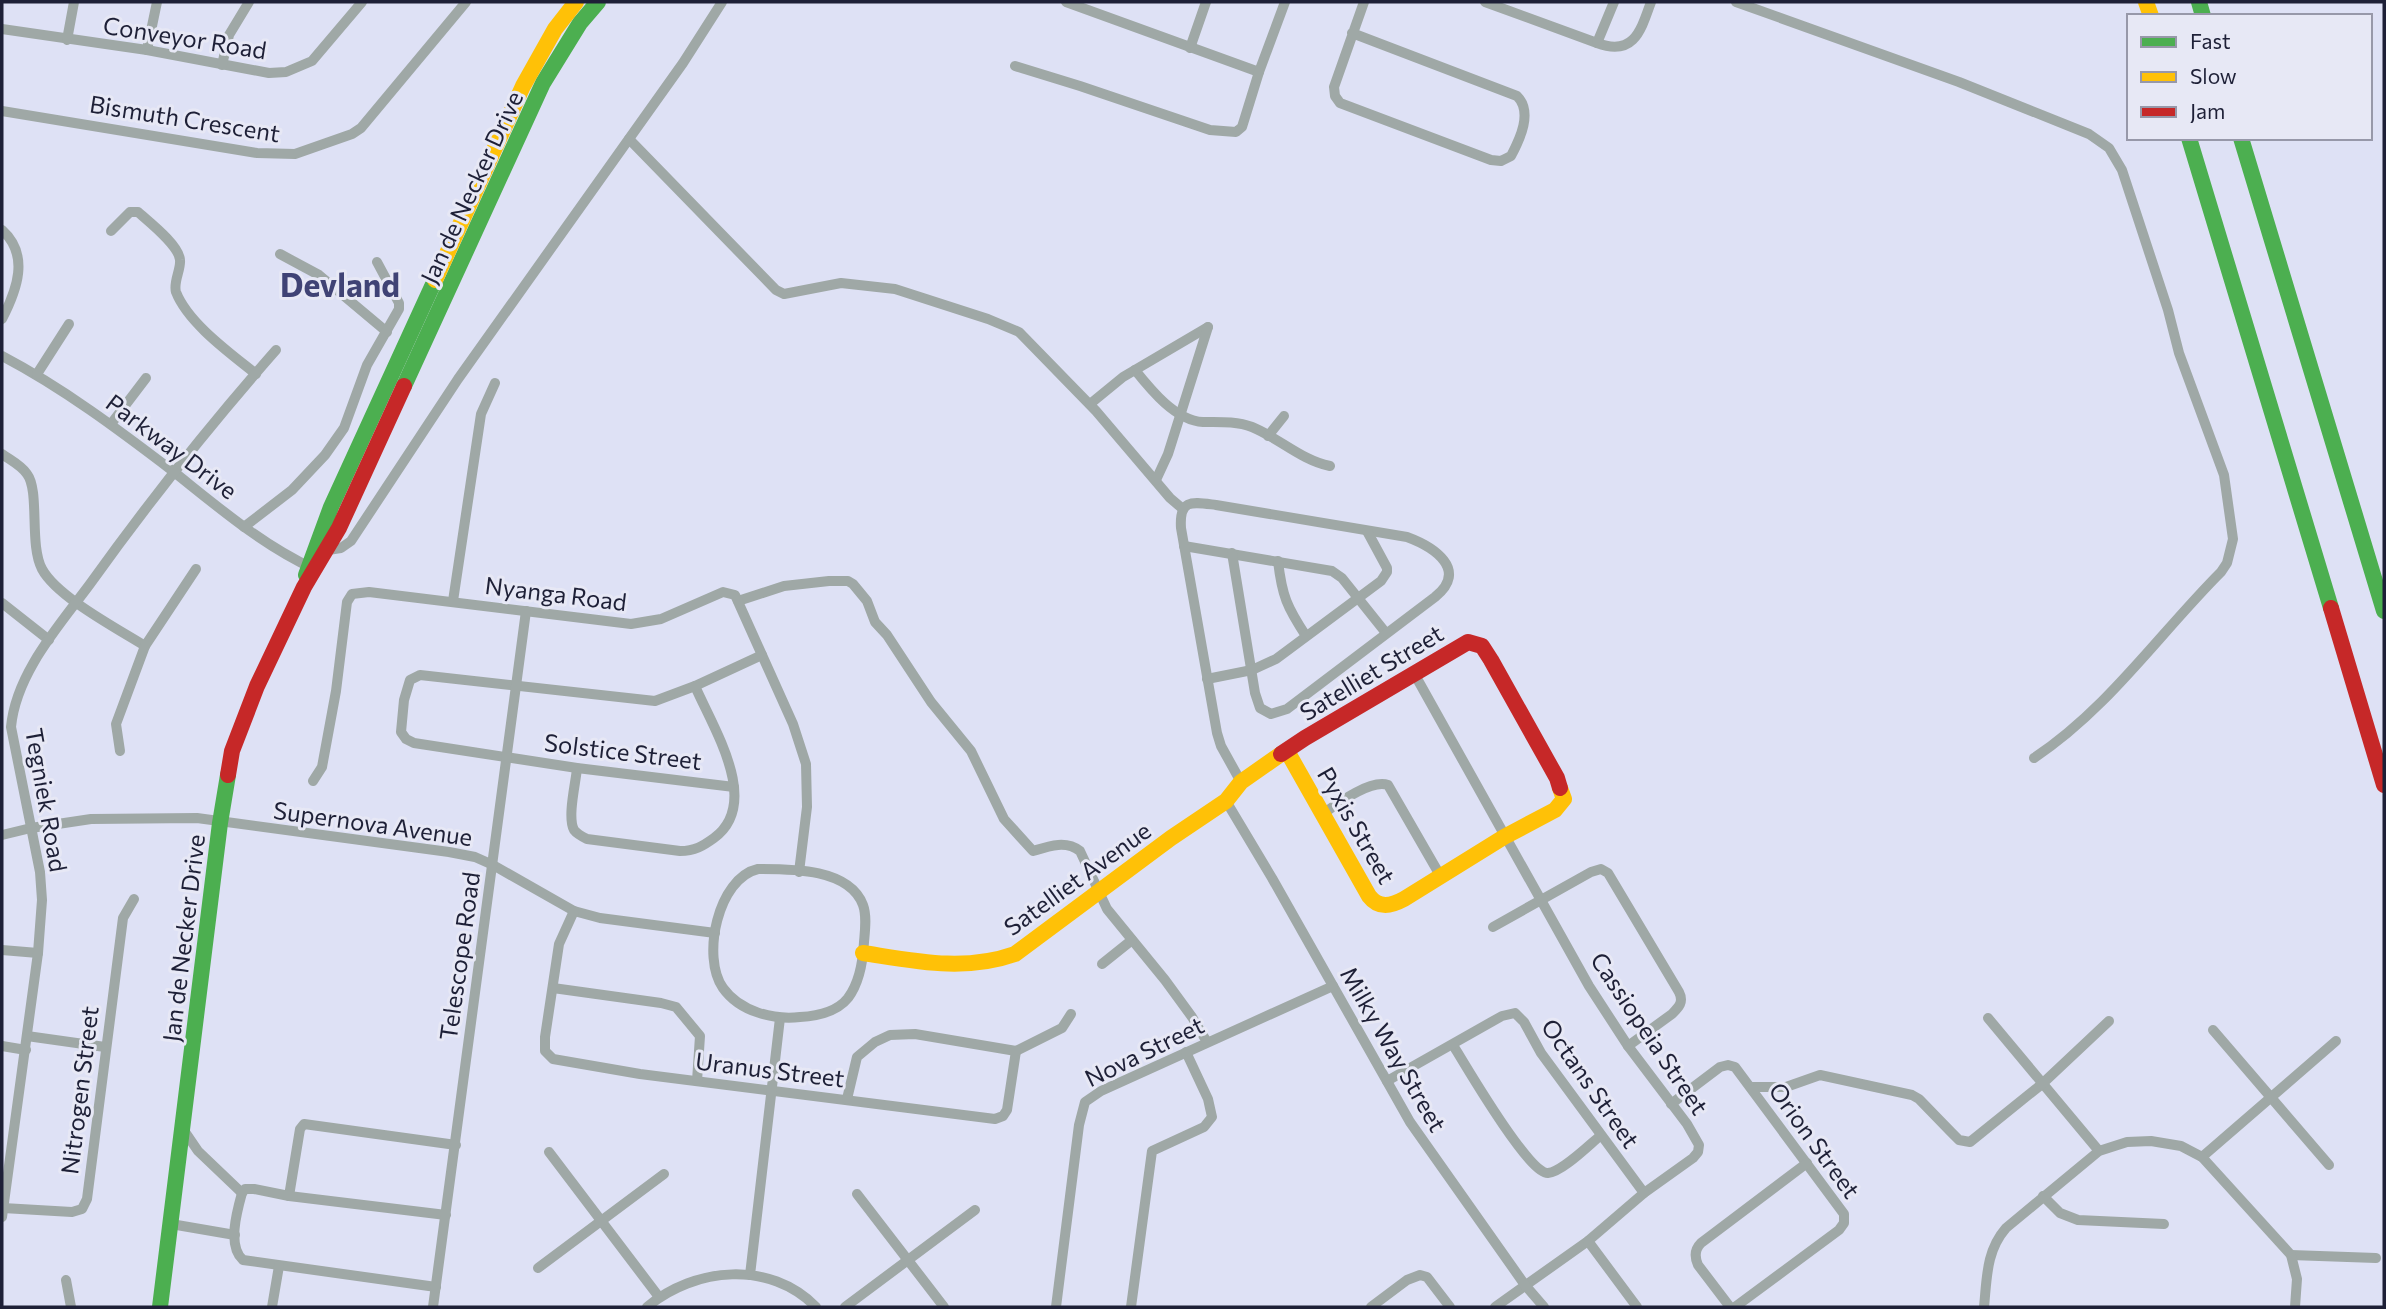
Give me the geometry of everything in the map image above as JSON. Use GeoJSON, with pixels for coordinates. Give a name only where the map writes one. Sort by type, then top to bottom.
{"type":"FeatureCollection","features":[{"type":"Feature","properties":{"kind":"main road","name":"Jan de Necker Drive"},"geometry":{"type":"LineString","coordinates":[[160,1307],[220,823],[232,751],[257,686],[312,568],[331,508],[523,86],[555,29],[576,2]]}},
{"type":"Feature","properties":{"kind":"main road","name":"Jan de Necker Drive"},"geometry":{"type":"LineString","coordinates":[[312,568],[328,550],[417,363],[544,83],[573,33],[598,2]]}},
{"type":"Feature","properties":{"kind":"main road"},"geometry":{"type":"LineString","coordinates":[[2190,140],[2384,785]]}},
{"type":"Feature","properties":{"kind":"main road"},"geometry":{"type":"LineString","coordinates":[[2242,140],[2384,611]]}},
{"type":"Feature","properties":{"kind":"main road"},"geometry":{"type":"LineString","coordinates":[[2367,552],[2384,595]]}},
{"type":"Feature","properties":{"kind":"main road","name":"Satelliet Street"},"geometry":{"type":"LineString","coordinates":[[1226,801],[1241,782],[1315,732],[1472,641],[1482,646],[1558,778],[1565,796],[1559,807],[1504,838]]}},
{"type":"Feature","properties":{"kind":"main road","name":"Pyxis Street"},"geometry":{"type":"LineString","coordinates":[[1287,751],[1372,901],[1381,906],[1393,905],[1504,838]]}},
{"type":"Feature","properties":{"kind":"main road","name":"Satelliet Avenue"},"geometry":{"type":"LineString","coordinates":[[863,953],[969,965],[994,963],[1014,954],[1226,801]]}},
{"type":"Feature","properties":{"kind":"street"},"geometry":{"type":"LineString","coordinates":[[67,40],[74,2]]}},
{"type":"Feature","properties":{"kind":"street"},"geometry":{"type":"LineString","coordinates":[[147,51],[157,2]]}},
{"type":"Feature","properties":{"kind":"street"},"geometry":{"type":"LineString","coordinates":[[222,65],[229,34],[249,2]]}},
{"type":"Feature","properties":{"kind":"street","name":"Conveyor Road"},"geometry":{"type":"LineString","coordinates":[[2,29],[270,73],[295,69],[316,57],[362,2]]}},
{"type":"Feature","properties":{"kind":"street","name":"Bismuth Crescent"},"geometry":{"type":"LineString","coordinates":[[2,111],[257,153],[295,154],[352,134],[361,128],[466,2]]}},
{"type":"Feature","properties":{"kind":"street"},"geometry":{"type":"LineString","coordinates":[[328,550],[341,548],[351,541],[466,368],[683,63],[722,2]]}},
{"type":"Feature","properties":{"kind":"street"},"geometry":{"type":"LineString","coordinates":[[1066,2],[1259,72]]}},
{"type":"Feature","properties":{"kind":"street"},"geometry":{"type":"LineString","coordinates":[[1190,48],[1206,2]]}},
{"type":"Feature","properties":{"kind":"street"},"geometry":{"type":"LineString","coordinates":[[1015,66],[1210,130],[1231,133],[1242,127],[1285,2]]}},
{"type":"Feature","properties":{"kind":"street"},"geometry":{"type":"LineString","coordinates":[[1352,33],[1517,96],[1524,105],[1525,113],[1511,156],[1501,161],[1491,160],[1340,103],[1335,96],[1334,87],[1352,33],[1364,2]]}},
{"type":"Feature","properties":{"kind":"street"},"geometry":{"type":"LineString","coordinates":[[1485,2],[1597,43],[1618,47],[1630,44],[1638,34],[1651,2]]}},
{"type":"Feature","properties":{"kind":"street"},"geometry":{"type":"LineString","coordinates":[[1597,43],[1614,2]]}},
{"type":"Feature","properties":{"kind":"street"},"geometry":{"type":"LineString","coordinates":[[1735,2],[1959,82],[2089,134],[2109,148],[2122,170],[2168,310],[2179,353],[2224,475],[2233,546],[2221,572],[2096,709],[2070,733],[2034,758]]}},
{"type":"Feature","properties":{"kind":"street"},"geometry":{"type":"LineString","coordinates":[[629,139],[776,290],[784,294],[841,283],[895,289],[1019,332],[1090,404],[1182,509]]}},
{"type":"Feature","properties":{"kind":"street"},"geometry":{"type":"LineString","coordinates":[[111,231],[134,210],[177,249],[180,261],[175,288],[177,294],[196,323],[256,374]]}},
{"type":"Feature","properties":{"kind":"street"},"geometry":{"type":"LineString","coordinates":[[2,230],[11,239],[19,264],[16,286],[2,319]]}},
{"type":"Feature","properties":{"kind":"street"},"geometry":{"type":"LineString","coordinates":[[280,254],[319,275],[387,332]]}},
{"type":"Feature","properties":{"kind":"street"},"geometry":{"type":"LineString","coordinates":[[244,527],[292,490],[325,455],[344,428],[367,365],[399,309],[399,303],[377,262]]}},
{"type":"Feature","properties":{"kind":"street"},"geometry":{"type":"LineString","coordinates":[[37,374],[69,324]]}},
{"type":"Feature","properties":{"kind":"street"},"geometry":{"type":"LineString","coordinates":[[1090,404],[1123,376],[1208,327],[1168,454],[1156,480]]}},
{"type":"Feature","properties":{"kind":"street","name":"Tegniek Road"},"geometry":{"type":"LineString","coordinates":[[2,1212],[4,1174],[14,1134],[38,953],[41,886],[10,727],[13,708],[23,683],[49,640],[173,472],[276,350]]}},
{"type":"Feature","properties":{"kind":"street","name":"Parkway Drive"},"geometry":{"type":"LineString","coordinates":[[2,356],[37,374],[111,424],[244,527],[291,559],[312,568]]}},
{"type":"Feature","properties":{"kind":"street"},"geometry":{"type":"LineString","coordinates":[[1135,370],[1161,398],[1180,413],[1201,422],[1241,424],[1331,466]]}},
{"type":"Feature","properties":{"kind":"street"},"geometry":{"type":"LineString","coordinates":[[111,424],[146,378]]}},
{"type":"Feature","properties":{"kind":"street"},"geometry":{"type":"LineString","coordinates":[[453,601],[481,414],[495,383]]}},
{"type":"Feature","properties":{"kind":"street"},"geometry":{"type":"LineString","coordinates":[[1268,436],[1284,416]]}},
{"type":"Feature","properties":{"kind":"street"},"geometry":{"type":"LineString","coordinates":[[2,454],[30,478],[36,549],[42,569],[77,602],[145,646]]}},
{"type":"Feature","properties":{"kind":"street"},"geometry":{"type":"LineString","coordinates":[[1232,553],[1255,693],[1260,708],[1266,713],[1275,714],[1287,709],[1444,590],[1450,579],[1449,570],[1436,552],[1407,537],[1192,502],[1182,509],[1180,519],[1184,546],[1217,733],[1221,746],[1241,782]]}},
{"type":"Feature","properties":{"kind":"street"},"geometry":{"type":"LineString","coordinates":[[1207,679],[1252,670],[1276,659],[1381,581],[1387,572],[1367,531]]}},
{"type":"Feature","properties":{"kind":"street"},"geometry":{"type":"LineString","coordinates":[[1184,546],[1332,571],[1342,578],[1385,633]]}},
{"type":"Feature","properties":{"kind":"street"},"geometry":{"type":"LineString","coordinates":[[1278,561],[1287,606],[1306,636]]}},
{"type":"Feature","properties":{"kind":"street"},"geometry":{"type":"LineString","coordinates":[[120,751],[116,724],[145,646],[196,569]]}},
{"type":"Feature","properties":{"kind":"street"},"geometry":{"type":"LineString","coordinates":[[799,872],[807,807],[806,764],[793,724],[738,601],[784,586],[848,581],[867,601],[875,622],[887,635],[931,702],[971,751],[1004,819],[1033,851],[1059,845],[1078,848],[1107,909],[1192,1017],[1207,1042]]}},
{"type":"Feature","properties":{"kind":"street","name":"Nyanga Road"},"geometry":{"type":"LineString","coordinates":[[313,781],[322,767],[350,595],[360,591],[632,624],[661,619],[723,592],[733,593],[738,601]]}},
{"type":"Feature","properties":{"kind":"street"},"geometry":{"type":"LineString","coordinates":[[2,603],[49,640]]}},
{"type":"Feature","properties":{"kind":"street","name":"Telescope Road"},"geometry":{"type":"LineString","coordinates":[[433,1307],[526,611]]}},
{"type":"Feature","properties":{"kind":"street"},"geometry":{"type":"LineString","coordinates":[[516,686],[655,701],[762,655]]}},
{"type":"Feature","properties":{"kind":"street","name":"Solstice Street"},"geometry":{"type":"LineString","coordinates":[[516,686],[417,675],[407,686],[401,732],[406,739],[414,743],[577,768],[734,787]]}},
{"type":"Feature","properties":{"kind":"street","name":"Cassiopeia Street"},"geometry":{"type":"LineString","coordinates":[[1415,676],[1589,986],[1628,1046],[1695,1136],[1699,1149],[1693,1158],[1644,1194],[1588,1241],[1495,1307]]}},
{"type":"Feature","properties":{"kind":"street"},"geometry":{"type":"LineString","coordinates":[[577,768],[572,813],[574,831],[587,839],[695,850],[720,834],[732,818],[734,787],[730,765],[695,686]]}},
{"type":"Feature","properties":{"kind":"street"},"geometry":{"type":"LineString","coordinates":[[1324,813],[1371,786],[1381,783],[1388,785],[1441,877]]}},
{"type":"Feature","properties":{"kind":"street","name":"Milky Way Street"},"geometry":{"type":"LineString","coordinates":[[1226,801],[1410,1122],[1525,1285],[1544,1307]]}},
{"type":"Feature","properties":{"kind":"street","name":"Supernova Avenue"},"geometry":{"type":"LineString","coordinates":[[2,835],[90,819],[197,818],[463,854],[493,864],[575,911],[600,918],[715,933]]}},
{"type":"Feature","properties":{"kind":"street"},"geometry":{"type":"LineString","coordinates":[[758,869],[799,872],[840,880],[854,891],[864,908],[863,953],[854,989],[843,1004],[824,1014],[780,1018],[743,1005],[723,988],[716,969],[715,933],[723,905],[740,877],[758,869]]}},
{"type":"Feature","properties":{"kind":"street"},"geometry":{"type":"LineString","coordinates":[[1493,927],[1597,869],[1608,873],[1682,1000],[1672,1014],[1628,1046]]}},
{"type":"Feature","properties":{"kind":"street","name":"Nitrogen Street"},"geometry":{"type":"LineString","coordinates":[[2,1212],[72,1212],[82,1209],[86,1199],[123,918],[134,899]]}},
{"type":"Feature","properties":{"kind":"street","name":"Uranus Street"},"geometry":{"type":"LineString","coordinates":[[575,911],[559,944],[544,1046],[551,1057],[593,1067],[929,1112],[999,1118],[1007,1110],[1016,1051]]}},
{"type":"Feature","properties":{"kind":"street"},"geometry":{"type":"LineString","coordinates":[[1102,964],[1132,940]]}},
{"type":"Feature","properties":{"kind":"street"},"geometry":{"type":"LineString","coordinates":[[2,950],[38,953]]}},
{"type":"Feature","properties":{"kind":"street","name":"Nova Street"},"geometry":{"type":"LineString","coordinates":[[1056,1307],[1079,1125],[1085,1102],[1101,1091],[1333,986]]}},
{"type":"Feature","properties":{"kind":"street"},"geometry":{"type":"LineString","coordinates":[[553,988],[676,1007],[699,1036],[697,1081]]}},
{"type":"Feature","properties":{"kind":"street"},"geometry":{"type":"LineString","coordinates":[[847,1099],[857,1057],[875,1041],[890,1035],[915,1034],[1016,1051],[1062,1028],[1070,1014]]}},
{"type":"Feature","properties":{"kind":"street","name":"Octans Street"},"geometry":{"type":"LineString","coordinates":[[1387,1081],[1502,1016],[1517,1014],[1541,1054],[1644,1194]]}},
{"type":"Feature","properties":{"kind":"street"},"geometry":{"type":"LineString","coordinates":[[750,1275],[780,1018]]}},
{"type":"Feature","properties":{"kind":"street"},"geometry":{"type":"LineString","coordinates":[[1987,1018],[2099,1151]]}},
{"type":"Feature","properties":{"kind":"street"},"geometry":{"type":"LineString","coordinates":[[1751,1087],[1786,1087],[1811,1076],[1834,1076],[1916,1096],[1959,1140],[1968,1142],[2042,1084],[2109,1021]]}},
{"type":"Feature","properties":{"kind":"street"},"geometry":{"type":"LineString","coordinates":[[2213,1030],[2329,1165]]}},
{"type":"Feature","properties":{"kind":"street"},"geometry":{"type":"LineString","coordinates":[[27,1036],[106,1047]]}},
{"type":"Feature","properties":{"kind":"street"},"geometry":{"type":"LineString","coordinates":[[2202,1157],[2336,1041]]}},
{"type":"Feature","properties":{"kind":"street"},"geometry":{"type":"LineString","coordinates":[[1453,1045],[1492,1109],[1533,1165],[1542,1172],[1550,1173],[1601,1136]]}},
{"type":"Feature","properties":{"kind":"street"},"geometry":{"type":"LineString","coordinates":[[2,1046],[26,1050]]}},
{"type":"Feature","properties":{"kind":"street"},"geometry":{"type":"LineString","coordinates":[[1131,1307],[1152,1151],[1204,1127],[1212,1117],[1209,1099],[1186,1052]]}},
{"type":"Feature","properties":{"kind":"street","name":"Orion Street"},"geometry":{"type":"LineString","coordinates":[[1671,1104],[1724,1065],[1735,1067],[1842,1209],[1844,1223],[1839,1230],[1735,1307]]}},
{"type":"Feature","properties":{"kind":"street"},"geometry":{"type":"LineString","coordinates":[[289,1196],[300,1129],[304,1124],[456,1145]]}},
{"type":"Feature","properties":{"kind":"street"},"geometry":{"type":"LineString","coordinates":[[183,1129],[198,1151],[242,1193]]}},
{"type":"Feature","properties":{"kind":"street"},"geometry":{"type":"LineString","coordinates":[[2,1132],[14,1134]]}},
{"type":"Feature","properties":{"kind":"street"},"geometry":{"type":"LineString","coordinates":[[1984,1307],[1992,1248],[2006,1228],[2099,1151],[2127,1142],[2151,1141],[2181,1146],[2202,1157],[2291,1255],[2297,1279],[2295,1307]]}},
{"type":"Feature","properties":{"kind":"street"},"geometry":{"type":"LineString","coordinates":[[549,1152],[659,1297]]}},
{"type":"Feature","properties":{"kind":"street"},"geometry":{"type":"LineString","coordinates":[[1730,1307],[1698,1265],[1696,1249],[1807,1163]]}},
{"type":"Feature","properties":{"kind":"street"},"geometry":{"type":"LineString","coordinates":[[538,1268],[664,1174]]}},
{"type":"Feature","properties":{"kind":"street"},"geometry":{"type":"LineString","coordinates":[[436,1287],[243,1260],[237,1255],[234,1235],[242,1193],[248,1189],[446,1215]]}},
{"type":"Feature","properties":{"kind":"street"},"geometry":{"type":"LineString","coordinates":[[857,1194],[944,1307]]}},
{"type":"Feature","properties":{"kind":"street"},"geometry":{"type":"LineString","coordinates":[[2043,1196],[2060,1213],[2078,1220],[2164,1224]]}},
{"type":"Feature","properties":{"kind":"street"},"geometry":{"type":"LineString","coordinates":[[845,1307],[975,1210]]}},
{"type":"Feature","properties":{"kind":"street"},"geometry":{"type":"LineString","coordinates":[[171,1224],[234,1235]]}},
{"type":"Feature","properties":{"kind":"street"},"geometry":{"type":"LineString","coordinates":[[1588,1241],[1637,1307]]}},
{"type":"Feature","properties":{"kind":"street"},"geometry":{"type":"LineString","coordinates":[[2291,1255],[2376,1258]]}},
{"type":"Feature","properties":{"kind":"street"},"geometry":{"type":"LineString","coordinates":[[272,1307],[279,1266]]}},
{"type":"Feature","properties":{"kind":"street"},"geometry":{"type":"LineString","coordinates":[[648,1307],[676,1287],[703,1277],[731,1274],[773,1280],[793,1290],[816,1307]]}},
{"type":"Feature","properties":{"kind":"street"},"geometry":{"type":"LineString","coordinates":[[1371,1307],[1407,1280],[1420,1275],[1427,1277],[1450,1307]]}},
{"type":"Feature","properties":{"kind":"street"},"geometry":{"type":"LineString","coordinates":[[66,1280],[71,1307]]}},
{"type":"Feature","properties":{"kind":"traffic: fast"},"geometry":{"type":"LineString","coordinates":[[404,386],[543,83],[580,23],[598,2]]}},
{"type":"Feature","properties":{"kind":"traffic: fast"},"geometry":{"type":"LineString","coordinates":[[2199,2],[2202,14]]}},
{"type":"Feature","properties":{"kind":"traffic: fast"},"geometry":{"type":"LineString","coordinates":[[2190,140],[2331,608]]}},
{"type":"Feature","properties":{"kind":"traffic: fast"},"geometry":{"type":"LineString","coordinates":[[2242,140],[2384,611]]}},
{"type":"Feature","properties":{"kind":"traffic: fast"},"geometry":{"type":"LineString","coordinates":[[306,575],[331,507],[435,280]]}},
{"type":"Feature","properties":{"kind":"traffic: fast"},"geometry":{"type":"LineString","coordinates":[[160,1307],[228,775]]}},
{"type":"Feature","properties":{"kind":"traffic: slow"},"geometry":{"type":"LineString","coordinates":[[435,280],[523,86],[555,29],[576,2]]}},
{"type":"Feature","properties":{"kind":"traffic: slow"},"geometry":{"type":"LineString","coordinates":[[2146,2],[2150,14]]}},
{"type":"Feature","properties":{"kind":"traffic: slow"},"geometry":{"type":"LineString","coordinates":[[1287,751],[1369,896],[1381,905],[1390,905],[1404,899],[1504,837],[1555,810],[1564,799],[1560,788]]}},
{"type":"Feature","properties":{"kind":"traffic: slow"},"geometry":{"type":"LineString","coordinates":[[863,953],[920,962],[958,964],[977,963],[1015,954],[1171,838],[1226,801],[1241,782],[1281,754]]}},
{"type":"Feature","properties":{"kind":"traffic: jam"},"geometry":{"type":"LineString","coordinates":[[228,775],[232,751],[257,686],[304,587],[339,528],[404,386]]}},
{"type":"Feature","properties":{"kind":"traffic: jam"},"geometry":{"type":"LineString","coordinates":[[2331,608],[2384,785]]}},
{"type":"Feature","properties":{"kind":"traffic: jam"},"geometry":{"type":"LineString","coordinates":[[1281,754],[1468,642],[1482,646],[1491,660],[1557,778],[1560,788]]}},
{"type":"Feature","properties":{"kind":"district","name":"Devland"},"geometry":{"type":"Point","coordinates":[340,284]}}]}
